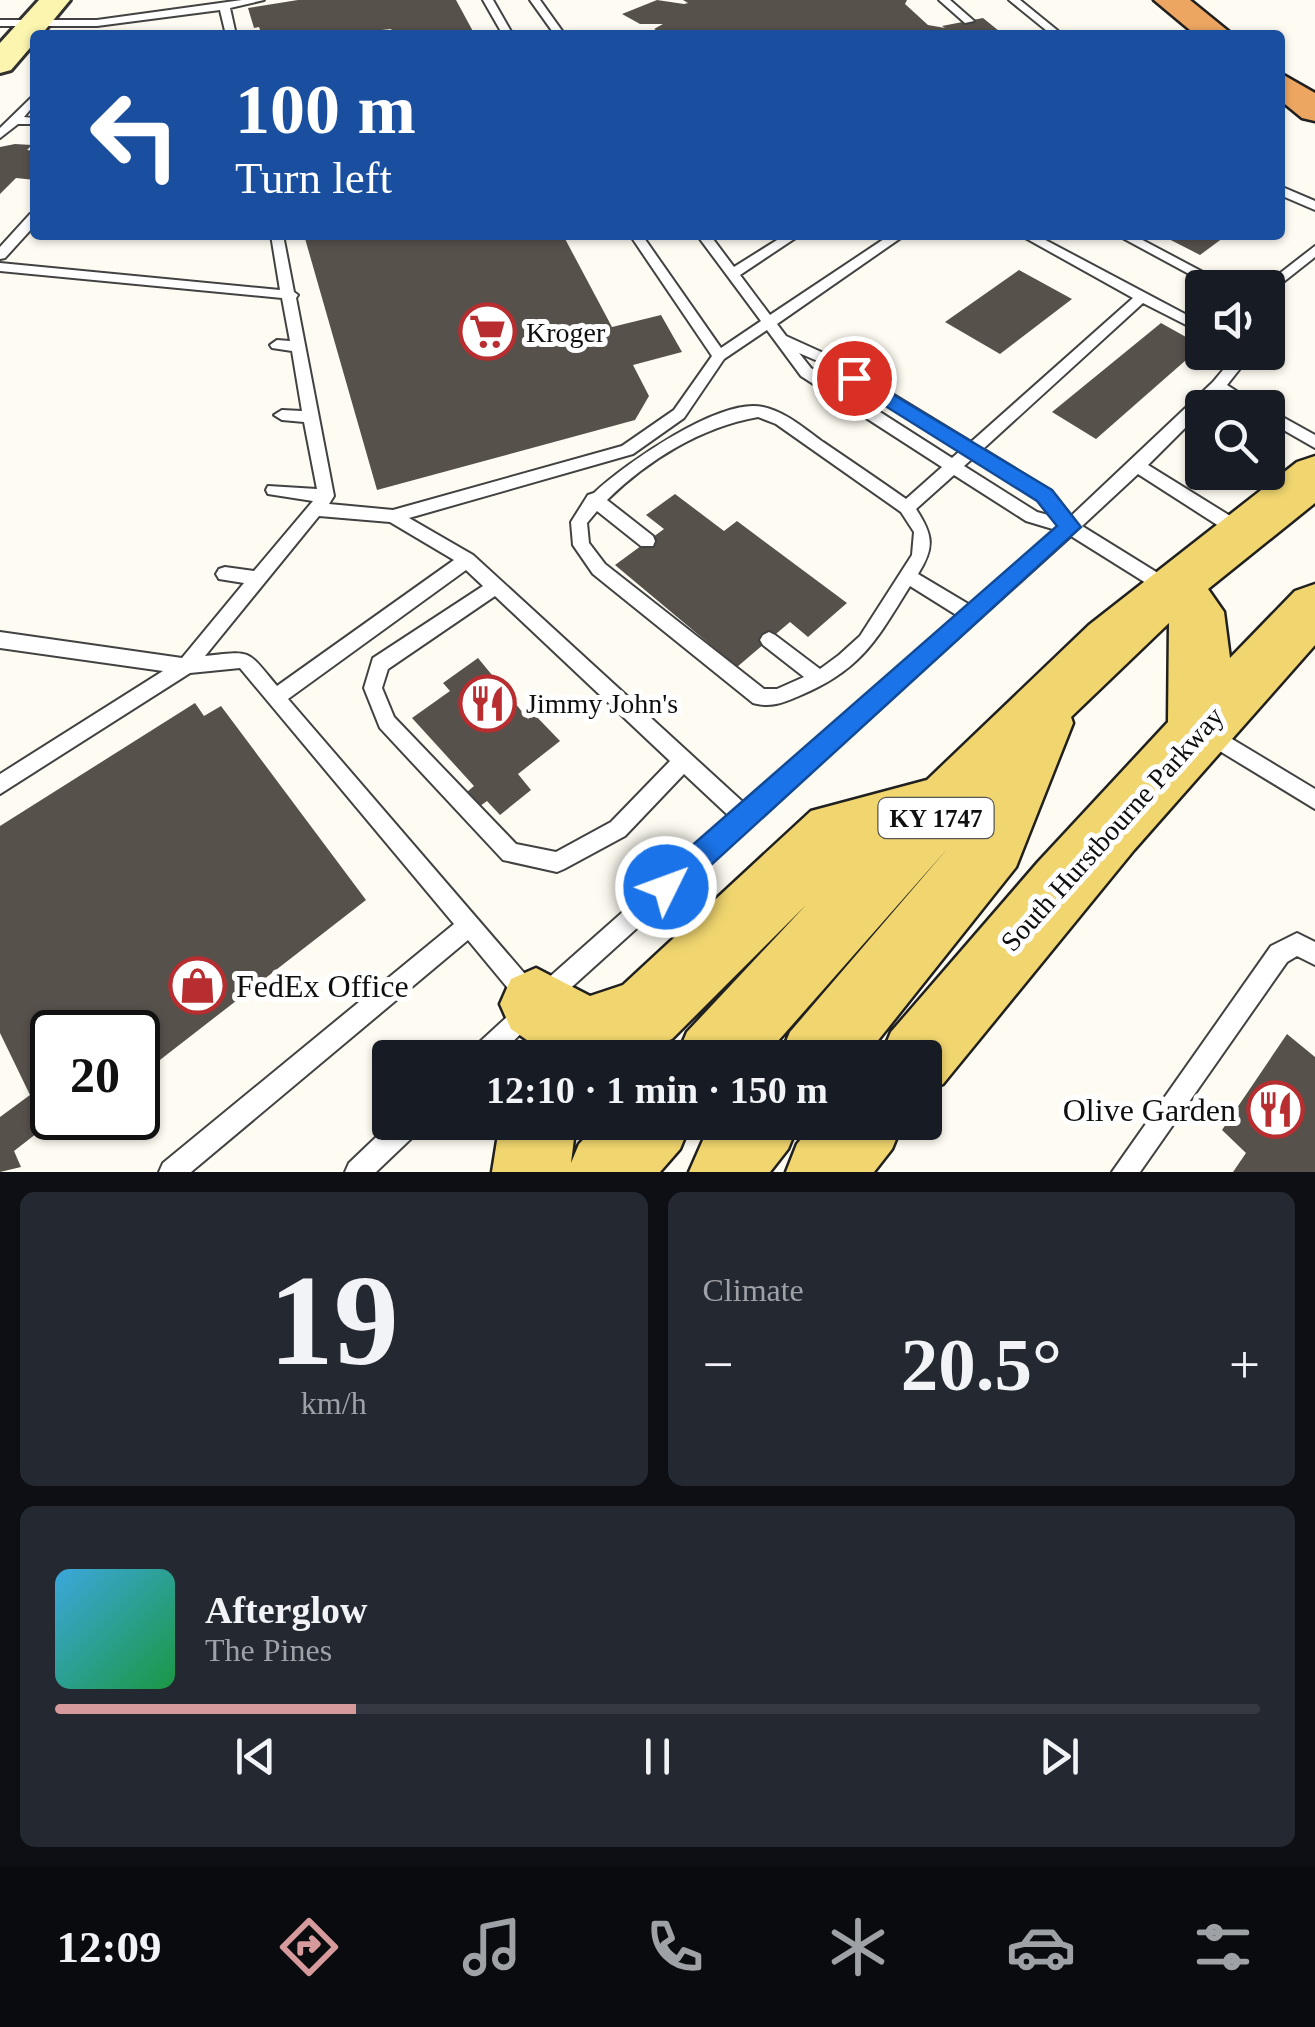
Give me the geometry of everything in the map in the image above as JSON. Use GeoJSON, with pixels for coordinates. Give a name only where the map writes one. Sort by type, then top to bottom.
{"type":"FeatureCollection","features":[{"type":"Feature","properties":{"kind":"highway"},"geometry":{"type":"LineString","coordinates":[[1170,0],[1210,30]]}},
{"type":"Feature","properties":{"kind":"highway"},"geometry":{"type":"LineString","coordinates":[[1285,87],[1315,110]]}},
{"type":"Feature","properties":{"kind":"main road","name":"KY 1747"},"geometry":{"type":"LineString","coordinates":[[730,1040],[947,805],[1052,702],[1170,589],[1315,476]]}},
{"type":"Feature","properties":{"kind":"main road"},"geometry":{"type":"LineString","coordinates":[[1170,589],[1196,612],[1200,649],[1198,728]]}},
{"type":"Feature","properties":{"kind":"main road","name":"South Hurstbourne Parkway"},"geometry":{"type":"LineString","coordinates":[[931,1040],[1039,906],[1198,728],[1315,608]]}},
{"type":"Feature","properties":{"kind":"main road"},"geometry":{"type":"LineString","coordinates":[[831,1040],[993,845],[1052,702]]}},
{"type":"Feature","properties":{"kind":"main road"},"geometry":{"type":"LineString","coordinates":[[537,1031],[584,1035],[646,1012],[834,833],[947,805]]}},
{"type":"Feature","properties":{"kind":"main road"},"geometry":{"type":"LineString","coordinates":[[531,1172],[535,1140]]}},
{"type":"Feature","properties":{"kind":"main road"},"geometry":{"type":"LineString","coordinates":[[607,1172],[636,1140]]}},
{"type":"Feature","properties":{"kind":"main road"},"geometry":{"type":"LineString","coordinates":[[728,1172],[734,1155],[747,1140]]}},
{"type":"Feature","properties":{"kind":"main road"},"geometry":{"type":"LineString","coordinates":[[825,1172],[851,1140]]}},
{"type":"Feature","properties":{"kind":"street"},"geometry":{"type":"LineString","coordinates":[[0,62],[11,19],[55,0]]}},
{"type":"Feature","properties":{"kind":"lane"},"geometry":{"type":"LineString","coordinates":[[135,18],[138,0]]}},
{"type":"Feature","properties":{"kind":"lane"},"geometry":{"type":"LineString","coordinates":[[11,19],[135,18],[203,5],[258,0]]}},
{"type":"Feature","properties":{"kind":"lane"},"geometry":{"type":"LineString","coordinates":[[488,0],[505,30]]}},
{"type":"Feature","properties":{"kind":"lane"},"geometry":{"type":"LineString","coordinates":[[535,0],[556,30]]}},
{"type":"Feature","properties":{"kind":"lane"},"geometry":{"type":"LineString","coordinates":[[944,0],[969,21]]}},
{"type":"Feature","properties":{"kind":"lane"},"geometry":{"type":"LineString","coordinates":[[1014,0],[1052,30]]}},
{"type":"Feature","properties":{"kind":"lane"},"geometry":{"type":"LineString","coordinates":[[224,6],[230,30]]}},
{"type":"Feature","properties":{"kind":"lane"},"geometry":{"type":"LineString","coordinates":[[0,134],[30,103]]}},
{"type":"Feature","properties":{"kind":"lane"},"geometry":{"type":"LineString","coordinates":[[15,120],[30,122]]}},
{"type":"Feature","properties":{"kind":"lane"},"geometry":{"type":"LineString","coordinates":[[1285,192],[1315,206]]}},
{"type":"Feature","properties":{"kind":"lane"},"geometry":{"type":"LineString","coordinates":[[0,254],[30,222]]}},
{"type":"Feature","properties":{"kind":"lane"},"geometry":{"type":"LineString","coordinates":[[0,785],[186,666],[320,502],[312,417],[278,240]]}},
{"type":"Feature","properties":{"kind":"lane"},"geometry":{"type":"LineString","coordinates":[[639,240],[720,356]]}},
{"type":"Feature","properties":{"kind":"lane"},"geometry":{"type":"LineString","coordinates":[[706,240],[806,372],[953,470],[1032,517],[1070,527],[1170,589]]}},
{"type":"Feature","properties":{"kind":"lane"},"geometry":{"type":"LineString","coordinates":[[731,275],[786,240]]}},
{"type":"Feature","properties":{"kind":"lane"},"geometry":{"type":"LineString","coordinates":[[393,516],[627,450],[679,414],[720,356],[892,240]]}},
{"type":"Feature","properties":{"kind":"lane"},"geometry":{"type":"LineString","coordinates":[[1035,240],[1185,320]]}},
{"type":"Feature","properties":{"kind":"lane"},"geometry":{"type":"LineString","coordinates":[[1133,240],[1192,270]]}},
{"type":"Feature","properties":{"kind":"lane"},"geometry":{"type":"LineString","coordinates":[[1285,274],[1315,250]]}},
{"type":"Feature","properties":{"kind":"lane"},"geometry":{"type":"LineString","coordinates":[[0,267],[291,295]]}},
{"type":"Feature","properties":{"kind":"lane"},"geometry":{"type":"LineString","coordinates":[[907,508],[1142,297]]}},
{"type":"Feature","properties":{"kind":"lane"},"geometry":{"type":"LineString","coordinates":[[782,339],[824,359],[1044,496],[1070,527]]}},
{"type":"Feature","properties":{"kind":"lane"},"geometry":{"type":"LineString","coordinates":[[277,345],[300,347]]}},
{"type":"Feature","properties":{"kind":"lane"},"geometry":{"type":"LineString","coordinates":[[0,640],[186,666],[244,660],[469,925],[537,1031],[744,817],[1137,466],[1231,370]]}},
{"type":"Feature","properties":{"kind":"lane"},"geometry":{"type":"LineString","coordinates":[[1218,386],[1225,390]]}},
{"type":"Feature","properties":{"kind":"lane"},"geometry":{"type":"LineString","coordinates":[[760,411],[781,420],[907,508],[922,531],[920,556],[866,641],[820,679],[778,697],[760,697],[599,569],[581,545],[579,522],[594,499],[615,481],[706,426],[760,411]]}},
{"type":"Feature","properties":{"kind":"lane"},"geometry":{"type":"LineString","coordinates":[[282,415],[312,417]]}},
{"type":"Feature","properties":{"kind":"lane"},"geometry":{"type":"LineString","coordinates":[[1285,424],[1315,442]]}},
{"type":"Feature","properties":{"kind":"lane"},"geometry":{"type":"LineString","coordinates":[[1137,466],[1243,533]]}},
{"type":"Feature","properties":{"kind":"lane"},"geometry":{"type":"LineString","coordinates":[[274,490],[393,516],[466,560],[744,817]]}},
{"type":"Feature","properties":{"kind":"lane"},"geometry":{"type":"LineString","coordinates":[[594,499],[647,542]]}},
{"type":"Feature","properties":{"kind":"lane"},"geometry":{"type":"LineString","coordinates":[[276,696],[466,560]]}},
{"type":"Feature","properties":{"kind":"lane"},"geometry":{"type":"LineString","coordinates":[[225,574],[258,578]]}},
{"type":"Feature","properties":{"kind":"lane"},"geometry":{"type":"LineString","coordinates":[[909,577],[970,614]]}},
{"type":"Feature","properties":{"kind":"lane"},"geometry":{"type":"LineString","coordinates":[[495,587],[380,664],[373,688],[386,722],[510,853],[557,862],[618,828],[684,761]]}},
{"type":"Feature","properties":{"kind":"lane"},"geometry":{"type":"LineString","coordinates":[[769,640],[820,679]]}},
{"type":"Feature","properties":{"kind":"lane"},"geometry":{"type":"LineString","coordinates":[[1198,728],[1315,800]]}},
{"type":"Feature","properties":{"kind":"lane"},"geometry":{"type":"LineString","coordinates":[[172,1172],[469,925]]}},
{"type":"Feature","properties":{"kind":"lane"},"geometry":{"type":"LineString","coordinates":[[1126,1172],[1279,954],[1297,944],[1315,954]]}},
{"type":"Feature","properties":{"kind":"lane"},"geometry":{"type":"LineString","coordinates":[[358,1172],[391,1140]]}},
{"type":"Feature","properties":{"kind":"building"},"geometry":{"type":"Polygon","coordinates":[[[298,0],[456,0],[472,30],[260,30],[254,28],[248,8],[298,0]]]}},
{"type":"Feature","properties":{"kind":"building"},"geometry":{"type":"Polygon","coordinates":[[[657,0],[684,4],[688,3],[683,0],[907,0],[905,4],[928,25],[945,28],[942,26],[983,18],[998,30],[656,30],[663,24],[640,24],[622,14],[657,0]]]}},
{"type":"Feature","properties":{"kind":"building"},"geometry":{"type":"Polygon","coordinates":[[[30,145],[27,150],[30,179],[16,178],[0,194],[0,147],[30,145]]]}},
{"type":"Feature","properties":{"kind":"building"},"geometry":{"type":"Polygon","coordinates":[[[305,240],[566,240],[612,327],[661,315],[682,352],[633,365],[649,396],[635,420],[377,490],[305,240]]]}},
{"type":"Feature","properties":{"kind":"building"},"geometry":{"type":"Polygon","coordinates":[[[1171,240],[1220,240],[1200,255],[1171,240]]]}},
{"type":"Feature","properties":{"kind":"building"},"geometry":{"type":"Polygon","coordinates":[[[1019,270],[1072,299],[1000,354],[945,322],[1019,270]]]}},
{"type":"Feature","properties":{"kind":"building"},"geometry":{"type":"Polygon","coordinates":[[[1161,323],[1185,336],[1185,361],[1096,439],[1052,412],[1161,323]]]}},
{"type":"Feature","properties":{"kind":"building"},"geometry":{"type":"Polygon","coordinates":[[[675,494],[724,531],[737,521],[847,603],[808,637],[790,622],[737,667],[615,565],[664,529],[646,515],[675,494]]]}},
{"type":"Feature","properties":{"kind":"building"},"geometry":{"type":"Polygon","coordinates":[[[478,658],[528,719],[534,714],[560,741],[518,774],[531,790],[500,815],[487,801],[480,806],[467,792],[474,786],[412,718],[450,691],[443,683],[478,658]]]}},
{"type":"Feature","properties":{"kind":"building"},"geometry":{"type":"Polygon","coordinates":[[[195,703],[204,716],[221,706],[366,900],[160,1060],[160,1010],[30,1010],[30,1095],[0,1033],[0,826],[195,703]]]}},
{"type":"Feature","properties":{"kind":"building","name":"Olive Garden"},"geometry":{"type":"Polygon","coordinates":[[[1287,1034],[1315,1057],[1315,1172],[1233,1172],[1246,1153],[1222,1130],[1287,1034]]]}},
{"type":"Feature","properties":{"kind":"building"},"geometry":{"type":"Polygon","coordinates":[[[30,1095],[30,1139],[14,1151],[21,1167],[0,1172],[0,1117],[30,1095]]]}},
{"type":"Feature","properties":{"kind":"place","name":"Kroger"},"geometry":{"type":"Point","coordinates":[487,332]}},
{"type":"Feature","properties":{"kind":"place","name":"Jimmy John's"},"geometry":{"type":"Point","coordinates":[487,703]}},
{"type":"Feature","properties":{"kind":"place","name":"FedEx Office"},"geometry":{"type":"Point","coordinates":[197,986]}},
{"type":"Feature","properties":{"kind":"place","name":"Olive Garden"},"geometry":{"type":"Point","coordinates":[1275,1110]}},
{"type":"Feature","properties":{"kind":"route"},"geometry":{"type":"LineString","coordinates":[[666,887],[1070,527],[1044,496],[854,378]]}}]}
